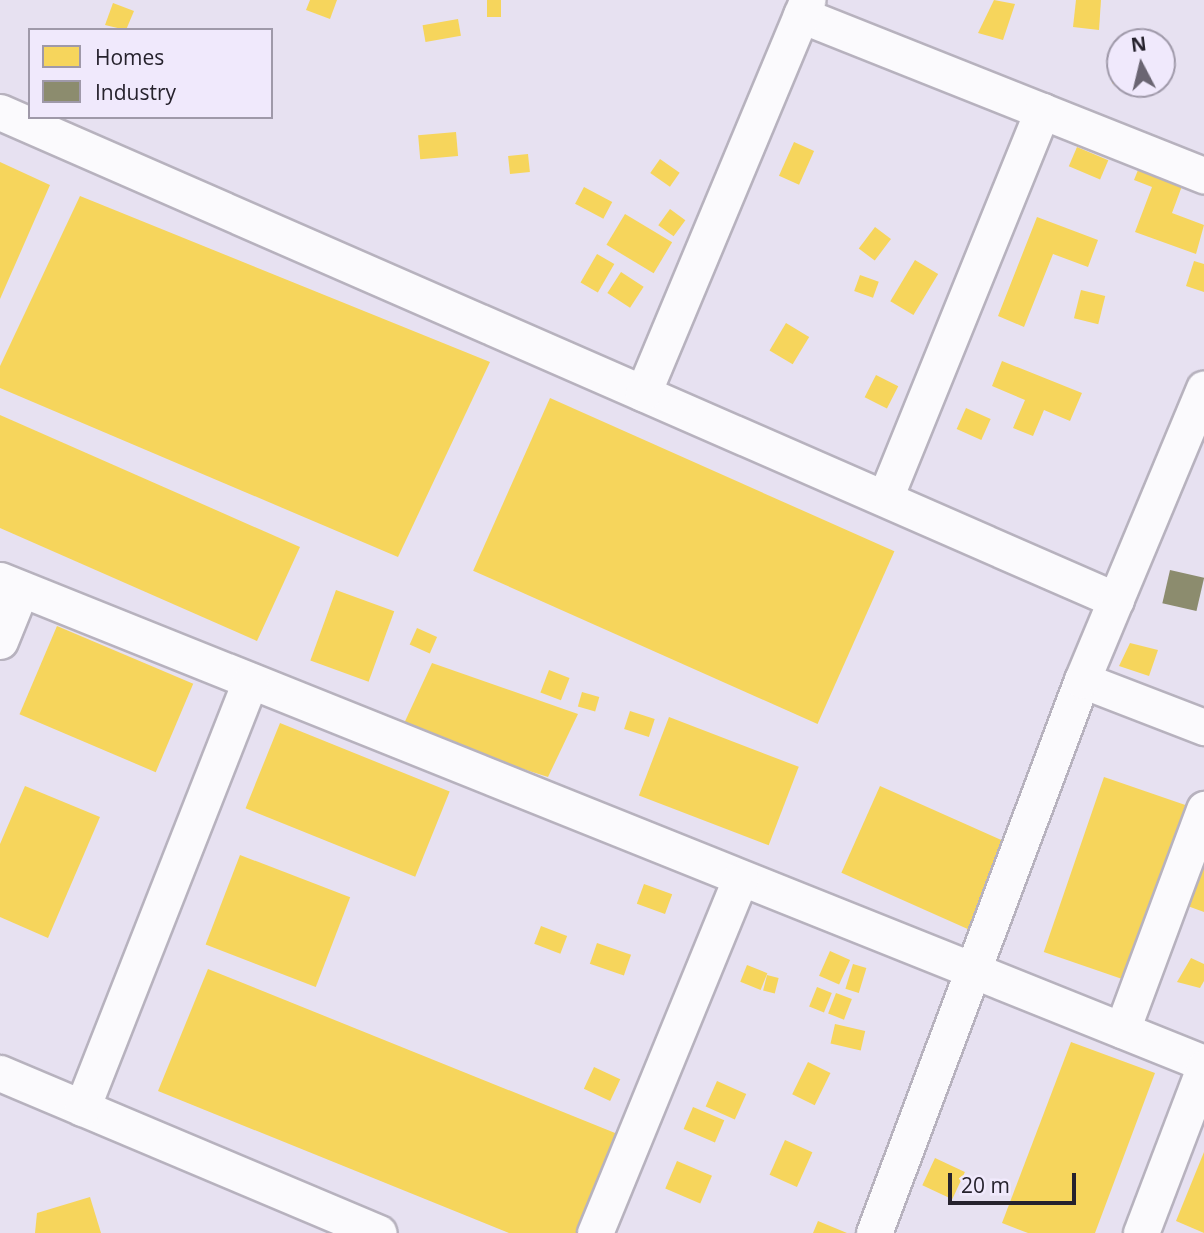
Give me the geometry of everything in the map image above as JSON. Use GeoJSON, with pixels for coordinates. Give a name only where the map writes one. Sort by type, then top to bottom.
{"type":"FeatureCollection","features":[{"type":"Feature","properties":{"kind":"street"},"geometry":{"type":"LineString","coordinates":[[643,393],[804,8],[1042,111],[1204,175]]}},
{"type":"Feature","properties":{"kind":"street"},"geometry":{"type":"LineString","coordinates":[[885,498],[1042,111]]}},
{"type":"Feature","properties":{"kind":"street"},"geometry":{"type":"LineString","coordinates":[[0,112],[1116,600]]}},
{"type":"Feature","properties":{"kind":"street"},"geometry":{"type":"LineString","coordinates":[[874,1233],[1082,680],[1204,389]]}},
{"type":"Feature","properties":{"kind":"street"},"geometry":{"type":"LineString","coordinates":[[0,641],[11,584],[1204,1065],[1141,1233]]}},
{"type":"Feature","properties":{"kind":"street"},"geometry":{"type":"LineString","coordinates":[[1082,680],[1204,727]]}},
{"type":"Feature","properties":{"kind":"street"},"geometry":{"type":"LineString","coordinates":[[82,1108],[250,681]]}},
{"type":"Feature","properties":{"kind":"street"},"geometry":{"type":"LineString","coordinates":[[1122,1030],[1204,809]]}},
{"type":"Feature","properties":{"kind":"street"},"geometry":{"type":"LineString","coordinates":[[595,1233],[740,879]]}},
{"type":"Feature","properties":{"kind":"street"},"geometry":{"type":"LineString","coordinates":[[0,1073],[379,1233]]}},
{"type":"Feature","properties":{"kind":"building: Homes"},"geometry":{"type":"Polygon","coordinates":[[[310,0],[337,0],[330,19],[306,10],[310,0]]]}},
{"type":"Feature","properties":{"kind":"building: Homes"},"geometry":{"type":"Polygon","coordinates":[[[487,0],[501,0],[501,17],[487,17],[487,0]]]}},
{"type":"Feature","properties":{"kind":"building: Homes"},"geometry":{"type":"Polygon","coordinates":[[[994,0],[1015,4],[1003,40],[978,33],[994,0]]]}},
{"type":"Feature","properties":{"kind":"building: Homes"},"geometry":{"type":"Polygon","coordinates":[[[1076,0],[1101,0],[1099,30],[1073,27],[1076,0]]]}},
{"type":"Feature","properties":{"kind":"building: Homes"},"geometry":{"type":"Polygon","coordinates":[[[113,3],[134,11],[127,28],[105,25],[113,3]]]}},
{"type":"Feature","properties":{"kind":"building: Homes"},"geometry":{"type":"Polygon","coordinates":[[[458,19],[461,36],[425,42],[423,25],[458,19]]]}},
{"type":"Feature","properties":{"kind":"building: Homes"},"geometry":{"type":"Polygon","coordinates":[[[456,132],[458,156],[420,159],[418,135],[456,132]]]}},
{"type":"Feature","properties":{"kind":"building: Homes"},"geometry":{"type":"Polygon","coordinates":[[[794,142],[814,151],[799,185],[779,176],[794,142]]]}},
{"type":"Feature","properties":{"kind":"building: Homes"},"geometry":{"type":"Polygon","coordinates":[[[1077,147],[1108,160],[1100,180],[1069,166],[1077,147]]]}},
{"type":"Feature","properties":{"kind":"building: Homes"},"geometry":{"type":"Polygon","coordinates":[[[528,154],[530,172],[510,174],[508,156],[528,154]]]}},
{"type":"Feature","properties":{"kind":"building: Homes"},"geometry":{"type":"Polygon","coordinates":[[[660,159],[680,173],[670,187],[650,173],[660,159]]]}},
{"type":"Feature","properties":{"kind":"building: Homes"},"geometry":{"type":"Polygon","coordinates":[[[0,162],[50,185],[0,299],[0,162]]]}},
{"type":"Feature","properties":{"kind":"building: Homes"},"geometry":{"type":"Polygon","coordinates":[[[1138,170],[1182,186],[1172,213],[1204,225],[1196,254],[1135,232],[1152,187],[1134,180],[1138,170]]]}},
{"type":"Feature","properties":{"kind":"building: Homes"},"geometry":{"type":"Polygon","coordinates":[[[584,187],[612,202],[603,219],[575,204],[584,187]]]}},
{"type":"Feature","properties":{"kind":"building: Homes"},"geometry":{"type":"Polygon","coordinates":[[[80,196],[490,362],[398,557],[0,388],[0,366],[80,196]]]}},
{"type":"Feature","properties":{"kind":"building: Homes"},"geometry":{"type":"Polygon","coordinates":[[[670,209],[685,220],[674,236],[658,225],[670,209]]]}},
{"type":"Feature","properties":{"kind":"building: Homes"},"geometry":{"type":"Polygon","coordinates":[[[625,214],[672,242],[654,273],[606,245],[625,214]]]}},
{"type":"Feature","properties":{"kind":"building: Homes"},"geometry":{"type":"Polygon","coordinates":[[[1037,217],[1098,240],[1088,267],[1053,254],[1024,327],[998,316],[1037,217]]]}},
{"type":"Feature","properties":{"kind":"building: Homes"},"geometry":{"type":"Polygon","coordinates":[[[875,227],[891,239],[875,261],[859,249],[875,227]]]}},
{"type":"Feature","properties":{"kind":"building: Homes"},"geometry":{"type":"Polygon","coordinates":[[[597,254],[614,264],[598,293],[580,283],[597,254]]]}},
{"type":"Feature","properties":{"kind":"building: Homes"},"geometry":{"type":"Polygon","coordinates":[[[915,260],[938,274],[913,315],[890,301],[915,260]]]}},
{"type":"Feature","properties":{"kind":"building: Homes"},"geometry":{"type":"Polygon","coordinates":[[[1194,261],[1204,264],[1204,292],[1186,286],[1194,261]]]}},
{"type":"Feature","properties":{"kind":"building: Homes"},"geometry":{"type":"Polygon","coordinates":[[[621,272],[644,287],[630,308],[607,293],[621,272]]]}},
{"type":"Feature","properties":{"kind":"building: Homes"},"geometry":{"type":"Polygon","coordinates":[[[860,275],[879,282],[873,298],[854,291],[860,275]]]}},
{"type":"Feature","properties":{"kind":"building: Homes"},"geometry":{"type":"Polygon","coordinates":[[[1081,290],[1105,296],[1098,324],[1074,318],[1081,290]]]}},
{"type":"Feature","properties":{"kind":"building: Homes"},"geometry":{"type":"Polygon","coordinates":[[[786,323],[809,337],[793,364],[770,350],[786,323]]]}},
{"type":"Feature","properties":{"kind":"building: Homes"},"geometry":{"type":"Polygon","coordinates":[[[1002,361],[1082,393],[1070,421],[1044,410],[1033,436],[1013,428],[1025,400],[992,386],[1002,361]]]}},
{"type":"Feature","properties":{"kind":"building: Homes"},"geometry":{"type":"Polygon","coordinates":[[[876,375],[898,386],[887,409],[865,397],[876,375]]]}},
{"type":"Feature","properties":{"kind":"building: Homes"},"geometry":{"type":"Polygon","coordinates":[[[550,398],[894,551],[818,724],[473,571],[550,398]]]}},
{"type":"Feature","properties":{"kind":"building: Homes"},"geometry":{"type":"Polygon","coordinates":[[[966,408],[991,419],[981,440],[957,429],[966,408]]]}},
{"type":"Feature","properties":{"kind":"building: Homes"},"geometry":{"type":"Polygon","coordinates":[[[0,415],[300,547],[257,641],[0,528],[0,415]]]}},
{"type":"Feature","properties":{"kind":"building: Homes"},"geometry":{"type":"Polygon","coordinates":[[[336,590],[394,611],[369,682],[310,660],[336,590]]]}},
{"type":"Feature","properties":{"kind":"building: Homes"},"geometry":{"type":"Polygon","coordinates":[[[57,626],[193,684],[156,772],[19,714],[57,626]]]}},
{"type":"Feature","properties":{"kind":"building: Homes"},"geometry":{"type":"Polygon","coordinates":[[[417,628],[437,637],[430,653],[410,644],[417,628]]]}},
{"type":"Feature","properties":{"kind":"building: Homes"},"geometry":{"type":"Polygon","coordinates":[[[1130,643],[1158,650],[1149,676],[1119,666],[1130,643]]]}},
{"type":"Feature","properties":{"kind":"building: Homes"},"geometry":{"type":"Polygon","coordinates":[[[432,663],[578,714],[548,777],[401,730],[432,663]]]}},
{"type":"Feature","properties":{"kind":"building: Homes"},"geometry":{"type":"Polygon","coordinates":[[[549,670],[570,678],[561,700],[540,692],[549,670]]]}},
{"type":"Feature","properties":{"kind":"building: Homes"},"geometry":{"type":"Polygon","coordinates":[[[582,692],[599,697],[595,711],[578,706],[582,692]]]}},
{"type":"Feature","properties":{"kind":"building: Homes"},"geometry":{"type":"Polygon","coordinates":[[[630,711],[655,719],[649,737],[624,729],[630,711]]]}},
{"type":"Feature","properties":{"kind":"building: Homes"},"geometry":{"type":"Polygon","coordinates":[[[669,717],[799,767],[769,845],[639,795],[669,717]]]}},
{"type":"Feature","properties":{"kind":"building: Homes"},"geometry":{"type":"Polygon","coordinates":[[[280,723],[450,792],[415,877],[246,808],[280,723]]]}},
{"type":"Feature","properties":{"kind":"building: Homes"},"geometry":{"type":"Polygon","coordinates":[[[1104,777],[1185,805],[1125,980],[1044,952],[1104,777]]]}},
{"type":"Feature","properties":{"kind":"building: Homes"},"geometry":{"type":"Polygon","coordinates":[[[25,786],[100,817],[48,938],[0,917],[0,844],[25,786]]]}},
{"type":"Feature","properties":{"kind":"building: Homes"},"geometry":{"type":"Polygon","coordinates":[[[880,786],[1010,844],[971,931],[841,873],[880,786]]]}},
{"type":"Feature","properties":{"kind":"building: Homes"},"geometry":{"type":"Polygon","coordinates":[[[1204,846],[1204,912],[1182,904],[1204,846]]]}},
{"type":"Feature","properties":{"kind":"building: Homes"},"geometry":{"type":"Polygon","coordinates":[[[240,855],[350,897],[316,987],[206,945],[240,855]]]}},
{"type":"Feature","properties":{"kind":"building: Homes"},"geometry":{"type":"Polygon","coordinates":[[[644,884],[672,894],[665,914],[637,904],[644,884]]]}},
{"type":"Feature","properties":{"kind":"building: Homes"},"geometry":{"type":"Polygon","coordinates":[[[541,926],[567,936],[560,954],[534,944],[541,926]]]}},
{"type":"Feature","properties":{"kind":"building: Homes"},"geometry":{"type":"Polygon","coordinates":[[[597,943],[631,955],[624,976],[590,964],[597,943]]]}},
{"type":"Feature","properties":{"kind":"building: Homes"},"geometry":{"type":"Polygon","coordinates":[[[830,951],[850,960],[839,985],[819,976],[830,951]]]}},
{"type":"Feature","properties":{"kind":"building: Homes"},"geometry":{"type":"Polygon","coordinates":[[[1191,958],[1204,964],[1204,981],[1200,988],[1177,982],[1191,958]]]}},
{"type":"Feature","properties":{"kind":"building: Homes"},"geometry":{"type":"Polygon","coordinates":[[[853,964],[866,968],[859,993],[845,989],[853,964]]]}},
{"type":"Feature","properties":{"kind":"building: Homes"},"geometry":{"type":"Polygon","coordinates":[[[747,965],[767,973],[761,990],[740,982],[747,965]]]}},
{"type":"Feature","properties":{"kind":"building: Homes"},"geometry":{"type":"Polygon","coordinates":[[[208,969],[625,1137],[586,1233],[509,1233],[158,1091],[208,969]]]}},
{"type":"Feature","properties":{"kind":"building: Homes"},"geometry":{"type":"Polygon","coordinates":[[[767,975],[779,978],[775,993],[763,991],[767,975]]]}},
{"type":"Feature","properties":{"kind":"building: Homes"},"geometry":{"type":"Polygon","coordinates":[[[817,987],[832,993],[824,1012],[809,1006],[817,987]]]}},
{"type":"Feature","properties":{"kind":"building: Homes"},"geometry":{"type":"Polygon","coordinates":[[[836,993],[852,999],[844,1020],[828,1014],[836,993]]]}},
{"type":"Feature","properties":{"kind":"building: Homes"},"geometry":{"type":"Polygon","coordinates":[[[835,1024],[865,1031],[861,1050],[831,1043],[835,1024]]]}},
{"type":"Feature","properties":{"kind":"building: Homes"},"geometry":{"type":"Polygon","coordinates":[[[1071,1042],[1155,1073],[1095,1233],[1028,1233],[1002,1223],[1071,1042]]]}},
{"type":"Feature","properties":{"kind":"building: Homes"},"geometry":{"type":"Polygon","coordinates":[[[808,1062],[830,1073],[815,1105],[792,1094],[808,1062]]]}},
{"type":"Feature","properties":{"kind":"building: Homes"},"geometry":{"type":"Polygon","coordinates":[[[594,1067],[620,1079],[610,1101],[584,1089],[594,1067]]]}},
{"type":"Feature","properties":{"kind":"building: Homes"},"geometry":{"type":"Polygon","coordinates":[[[717,1081],[746,1094],[735,1120],[706,1107],[717,1081]]]}},
{"type":"Feature","properties":{"kind":"building: Homes"},"geometry":{"type":"Polygon","coordinates":[[[693,1107],[724,1120],[715,1142],[684,1129],[693,1107]]]}},
{"type":"Feature","properties":{"kind":"building: Homes"},"geometry":{"type":"Polygon","coordinates":[[[785,1140],[812,1152],[797,1187],[770,1175],[785,1140]]]}},
{"type":"Feature","properties":{"kind":"building: Homes"},"geometry":{"type":"Polygon","coordinates":[[[1204,1152],[1204,1233],[1176,1221],[1204,1152]]]}},
{"type":"Feature","properties":{"kind":"building: Homes"},"geometry":{"type":"Polygon","coordinates":[[[935,1158],[965,1172],[952,1199],[922,1185],[935,1158]]]}},
{"type":"Feature","properties":{"kind":"building: Homes"},"geometry":{"type":"Polygon","coordinates":[[[677,1161],[712,1176],[700,1203],[665,1189],[677,1161]]]}},
{"type":"Feature","properties":{"kind":"building: Homes"},"geometry":{"type":"Polygon","coordinates":[[[90,1197],[101,1233],[35,1233],[37,1213],[90,1197]]]}},
{"type":"Feature","properties":{"kind":"building: Homes"},"geometry":{"type":"Polygon","coordinates":[[[818,1221],[847,1233],[813,1233],[818,1221]]]}},
{"type":"Feature","properties":{"kind":"building: Industry"},"geometry":{"type":"Polygon","coordinates":[[[1170,570],[1204,578],[1196,611],[1162,603],[1170,570]]]}}]}
